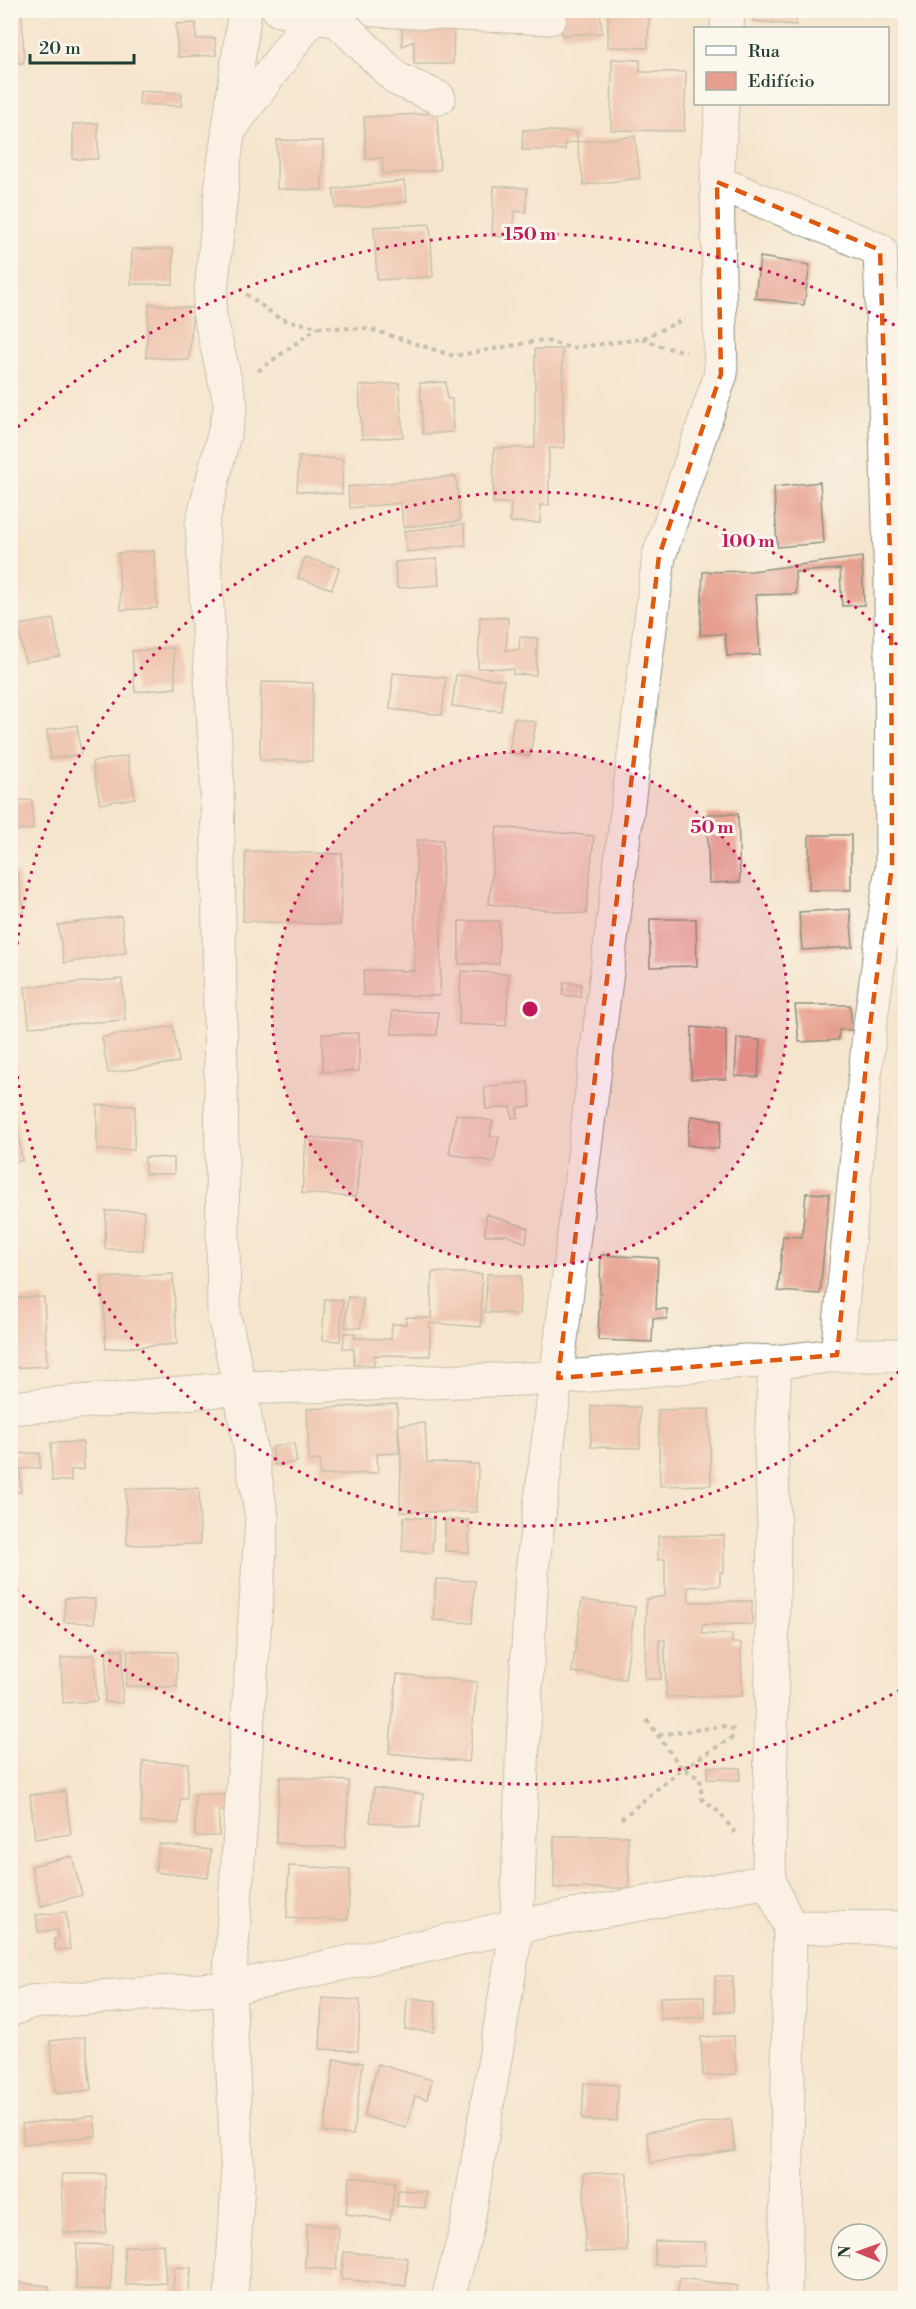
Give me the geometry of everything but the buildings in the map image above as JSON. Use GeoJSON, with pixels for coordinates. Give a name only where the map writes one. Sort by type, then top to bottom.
{"type":"FeatureCollection","features":[{"type":"Feature","properties":{"kind":"street"},"geometry":{"type":"LineString","coordinates":[[231,2298],[238,2183],[229,1988],[262,1518],[240,1388],[224,1315],[217,778],[202,524],[231,406],[209,312],[228,132],[245,10]]}},
{"type":"Feature","properties":{"kind":"street"},"geometry":{"type":"LineString","coordinates":[[279,10],[339,16],[397,79],[439,98]]}},
{"type":"Feature","properties":{"kind":"street"},"geometry":{"type":"LineString","coordinates":[[375,10],[550,18]]}},
{"type":"Feature","properties":{"kind":"street"},"geometry":{"type":"LineString","coordinates":[[727,27],[728,10]]}},
{"type":"Feature","properties":{"kind":"street"},"geometry":{"type":"LineString","coordinates":[[228,132],[339,16]]}},
{"type":"Feature","properties":{"kind":"street"},"geometry":{"type":"LineString","coordinates":[[448,2298],[467,2227],[517,1926],[522,1764],[532,1571],[558,1378],[607,964],[659,556],[721,374],[717,182],[722,105]]}},
{"type":"Feature","properties":{"kind":"street"},"geometry":{"type":"LineString","coordinates":[[717,182],[880,250],[899,868],[870,1025],[837,1355]]}},
{"type":"Feature","properties":{"kind":"street"},"geometry":{"type":"LineString","coordinates":[[10,1408],[240,1388],[558,1378],[745,1360],[775,1362],[837,1355],[906,1355]]}},
{"type":"Feature","properties":{"kind":"street"},"geometry":{"type":"LineString","coordinates":[[775,1362],[771,1447],[774,1526],[769,1881],[790,1927],[785,2298]]}},
{"type":"Feature","properties":{"kind":"street"},"geometry":{"type":"LineString","coordinates":[[10,2010],[30,2002],[229,1988],[517,1926],[769,1881]]}},
{"type":"Feature","properties":{"kind":"street"},"geometry":{"type":"LineString","coordinates":[[790,1927],[906,1928]]}},
{"type":"Feature","properties":{"kind":"path"},"geometry":{"type":"LineString","coordinates":[[213,270],[280,319],[318,327],[370,329],[454,356],[543,340],[571,348],[641,339],[685,319],[719,293]]}},
{"type":"Feature","properties":{"kind":"path"},"geometry":{"type":"LineString","coordinates":[[231,406],[243,382],[318,327]]}},
{"type":"Feature","properties":{"kind":"path"},"geometry":{"type":"LineString","coordinates":[[641,339],[666,348],[695,353],[721,374]]}},
{"type":"Feature","properties":{"kind":"path"},"geometry":{"type":"LineString","coordinates":[[647,1720],[683,1768],[700,1779],[702,1799],[720,1813],[738,1836],[769,1845]]}},
{"type":"Feature","properties":{"kind":"path"},"geometry":{"type":"LineString","coordinates":[[621,1819],[683,1768],[741,1732],[723,1726],[659,1736]]}},
{"type":"Feature","properties":{"kind":"highlighted area"},"geometry":{"type":"Polygon","coordinates":[[[717,182],[880,250],[891,584],[892,866],[870,1025],[837,1355],[558,1378],[659,556],[721,374],[717,182]]]}}]}
